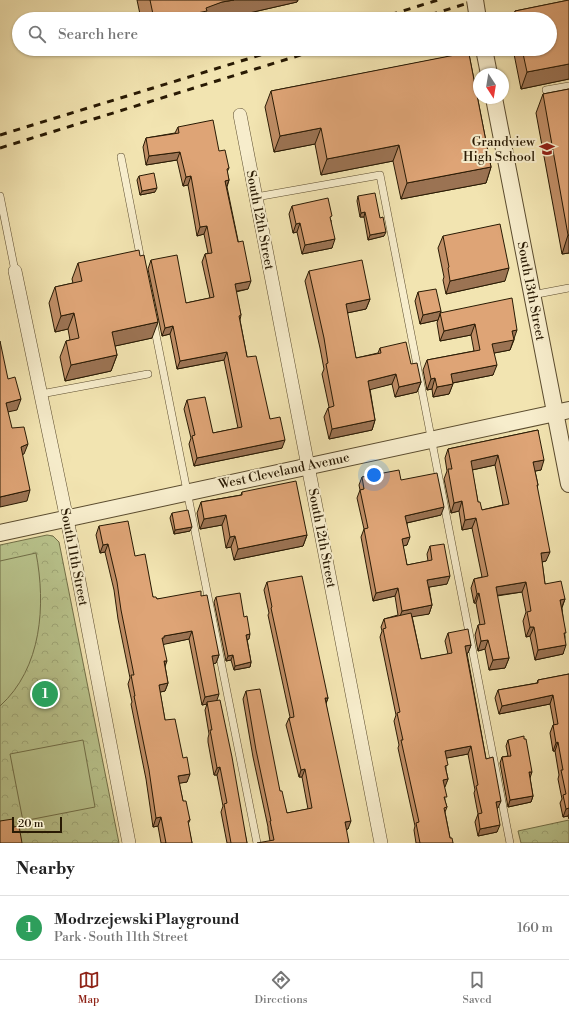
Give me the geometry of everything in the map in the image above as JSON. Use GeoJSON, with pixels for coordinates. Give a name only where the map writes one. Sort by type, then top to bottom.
{"type":"FeatureCollection","features":[{"type":"Feature","properties":{"kind":"street"},"geometry":{"type":"LineString","coordinates":[[475,0],[477,12]]}},
{"type":"Feature","properties":{"kind":"street"},"geometry":{"type":"LineString","coordinates":[[485,56],[488,68]]}},
{"type":"Feature","properties":{"kind":"street","name":"South 13th Street"},"geometry":{"type":"LineString","coordinates":[[495,104],[532,295],[562,411],[569,484]]}},
{"type":"Feature","properties":{"kind":"street","name":"South 12th Street"},"geometry":{"type":"LineString","coordinates":[[240,115],[381,843]]}},
{"type":"Feature","properties":{"kind":"street","name":"South 11th Street"},"geometry":{"type":"LineString","coordinates":[[15,271],[66,518],[128,843]]}},
{"type":"Feature","properties":{"kind":"street","name":"West Cleveland Avenue"},"geometry":{"type":"LineString","coordinates":[[0,533],[562,411]]}},
{"type":"Feature","properties":{"kind":"lane"},"geometry":{"type":"LineString","coordinates":[[546,90],[569,86]]}},
{"type":"Feature","properties":{"kind":"lane"},"geometry":{"type":"LineString","coordinates":[[121,157],[144,273]]}},
{"type":"Feature","properties":{"kind":"lane"},"geometry":{"type":"LineString","coordinates":[[256,197],[380,175],[510,843]]}},
{"type":"Feature","properties":{"kind":"lane"},"geometry":{"type":"LineString","coordinates":[[0,196],[15,271]]}},
{"type":"Feature","properties":{"kind":"lane"},"geometry":{"type":"LineString","coordinates":[[532,295],[569,288]]}},
{"type":"Feature","properties":{"kind":"lane"},"geometry":{"type":"LineString","coordinates":[[152,312],[257,843]]}},
{"type":"Feature","properties":{"kind":"lane"},"geometry":{"type":"LineString","coordinates":[[41,394],[70,390],[148,374]]}},
{"type":"Feature","properties":{"kind":"green space"},"geometry":{"type":"Polygon","coordinates":[[[47,535],[53,536],[59,542],[119,843],[0,843],[0,545],[47,535]]]}},
{"type":"Feature","properties":{"kind":"green space"},"geometry":{"type":"Polygon","coordinates":[[[36,553],[40,594],[38,635],[25,673],[14,691],[0,706],[0,561],[36,553]]]}},
{"type":"Feature","properties":{"kind":"green space"},"geometry":{"type":"Polygon","coordinates":[[[83,740],[95,807],[23,821],[10,754],[83,740]]]}},
{"type":"Feature","properties":{"kind":"green space"},"geometry":{"type":"Polygon","coordinates":[[[569,820],[569,843],[521,843],[518,831],[569,820]]]}},
{"type":"Feature","properties":{"kind":"building"},"geometry":{"type":"Polygon","coordinates":[[[150,0],[234,0],[222,2],[206,8],[207,11],[202,12],[153,12],[150,0]]]}},
{"type":"Feature","properties":{"kind":"building"},"geometry":{"type":"Polygon","coordinates":[[[569,0],[569,64],[527,72],[524,56],[557,56],[557,12],[515,11],[569,0]]]}},
{"type":"Feature","properties":{"kind":"building"},"geometry":{"type":"Polygon","coordinates":[[[450,56],[469,56],[473,75],[473,104],[479,104],[491,167],[407,183],[399,145],[327,159],[321,128],[280,136],[271,91],[450,56]]]}},
{"type":"Feature","properties":{"kind":"building"},"geometry":{"type":"Polygon","coordinates":[[[569,89],[569,235],[568,235],[543,94],[569,89]]]}},
{"type":"Feature","properties":{"kind":"building"},"geometry":{"type":"Polygon","coordinates":[[[213,120],[219,151],[225,150],[229,168],[227,169],[229,180],[225,181],[238,242],[243,241],[251,281],[235,284],[241,315],[239,316],[247,357],[256,356],[270,419],[280,417],[285,440],[197,458],[192,436],[195,435],[187,400],[205,397],[213,433],[242,427],[227,352],[180,361],[173,326],[165,328],[151,260],[177,255],[186,303],[214,297],[205,254],[212,253],[207,226],[200,227],[191,176],[186,177],[180,152],[149,156],[146,138],[179,133],[178,127],[213,120]]]}},
{"type":"Feature","properties":{"kind":"building"},"geometry":{"type":"Polygon","coordinates":[[[154,173],[157,188],[142,191],[139,176],[154,173]]]}},
{"type":"Feature","properties":{"kind":"building"},"geometry":{"type":"Polygon","coordinates":[[[375,193],[380,218],[383,217],[386,232],[370,235],[365,212],[361,213],[358,196],[375,193]]]}},
{"type":"Feature","properties":{"kind":"building"},"geometry":{"type":"Polygon","coordinates":[[[328,198],[332,216],[330,217],[335,239],[305,245],[300,223],[296,224],[292,206],[328,198]]]}},
{"type":"Feature","properties":{"kind":"building"},"geometry":{"type":"Polygon","coordinates":[[[500,224],[509,268],[450,281],[443,236],[500,224]]]}},
{"type":"Feature","properties":{"kind":"building"},"geometry":{"type":"Polygon","coordinates":[[[139,250],[140,256],[144,255],[158,322],[112,332],[117,355],[71,365],[66,341],[79,338],[74,313],[61,316],[55,287],[82,281],[78,263],[139,250]]]}},
{"type":"Feature","properties":{"kind":"building"},"geometry":{"type":"Polygon","coordinates":[[[362,260],[370,299],[346,304],[356,358],[381,353],[380,348],[406,342],[411,364],[417,363],[421,382],[399,387],[396,374],[368,381],[375,420],[332,429],[328,408],[334,406],[326,364],[328,363],[309,271],[362,260]]]}},
{"type":"Feature","properties":{"kind":"building"},"geometry":{"type":"Polygon","coordinates":[[[436,289],[441,311],[423,315],[418,292],[436,289]]]}},
{"type":"Feature","properties":{"kind":"building"},"geometry":{"type":"Polygon","coordinates":[[[512,298],[517,330],[512,331],[514,340],[492,344],[497,365],[451,374],[453,384],[437,387],[435,378],[431,379],[427,360],[480,350],[475,324],[444,331],[440,313],[512,298]]]}},
{"type":"Feature","properties":{"kind":"building"},"geometry":{"type":"Polygon","coordinates":[[[0,341],[8,379],[15,377],[21,399],[6,403],[12,428],[24,427],[28,444],[21,447],[30,490],[0,497],[0,341]]]}},
{"type":"Feature","properties":{"kind":"building"},"geometry":{"type":"Polygon","coordinates":[[[538,430],[544,460],[533,462],[550,552],[541,553],[545,584],[561,581],[565,599],[560,600],[566,633],[564,633],[566,645],[538,650],[534,627],[530,627],[527,612],[531,611],[526,582],[496,587],[509,658],[493,660],[488,640],[481,641],[478,625],[485,624],[479,593],[477,594],[474,579],[488,576],[476,518],[465,520],[462,501],[454,503],[448,469],[452,469],[448,449],[538,430]],[[498,455],[471,461],[478,502],[480,502],[482,510],[509,504],[498,455]]]}},
{"type":"Feature","properties":{"kind":"building"},"geometry":{"type":"Polygon","coordinates":[[[399,470],[401,480],[437,473],[444,507],[405,516],[410,537],[402,539],[407,565],[432,560],[430,546],[444,544],[450,576],[427,580],[432,605],[402,611],[398,588],[376,593],[364,529],[368,528],[360,490],[364,489],[362,477],[399,470]]]}},
{"type":"Feature","properties":{"kind":"building"},"geometry":{"type":"Polygon","coordinates":[[[296,481],[307,535],[238,549],[235,536],[230,537],[226,515],[204,519],[201,502],[242,495],[242,492],[296,481]]]}},
{"type":"Feature","properties":{"kind":"building"},"geometry":{"type":"Polygon","coordinates":[[[188,510],[192,527],[175,530],[172,513],[188,510]]]}},
{"type":"Feature","properties":{"kind":"building"},"geometry":{"type":"Polygon","coordinates":[[[128,521],[135,556],[145,554],[153,597],[156,597],[157,599],[201,591],[201,596],[207,595],[219,655],[212,656],[219,694],[205,697],[192,631],[164,636],[164,638],[162,638],[167,661],[164,661],[168,683],[159,685],[165,720],[175,719],[183,758],[187,757],[190,774],[178,776],[183,801],[186,801],[190,820],[188,821],[192,843],[166,843],[161,817],[156,818],[149,770],[134,696],[131,675],[134,675],[117,582],[108,544],[103,545],[99,526],[128,521]]]}},
{"type":"Feature","properties":{"kind":"building"},"geometry":{"type":"Polygon","coordinates":[[[302,576],[328,698],[325,698],[351,821],[345,822],[349,843],[257,843],[274,840],[246,691],[260,689],[280,791],[282,791],[287,813],[312,808],[305,769],[301,770],[289,718],[294,717],[293,710],[271,608],[267,582],[302,576]]]}},
{"type":"Feature","properties":{"kind":"building"},"geometry":{"type":"Polygon","coordinates":[[[240,593],[244,617],[247,616],[250,634],[246,635],[251,662],[235,666],[233,655],[228,656],[216,597],[240,593]]]}},
{"type":"Feature","properties":{"kind":"building"},"geometry":{"type":"Polygon","coordinates":[[[411,613],[421,659],[452,653],[448,633],[468,629],[471,645],[465,646],[486,759],[493,757],[501,801],[496,802],[500,825],[480,829],[478,814],[482,813],[476,786],[478,785],[471,746],[445,751],[448,765],[445,766],[448,779],[443,780],[447,797],[444,797],[447,807],[444,808],[450,838],[452,838],[453,843],[420,843],[416,823],[419,822],[401,740],[403,740],[397,713],[400,712],[383,629],[386,628],[384,619],[411,613]]]}},
{"type":"Feature","properties":{"kind":"building"},"geometry":{"type":"Polygon","coordinates":[[[569,674],[569,808],[566,809],[563,795],[566,794],[561,770],[563,770],[553,725],[558,724],[553,695],[502,706],[498,690],[538,683],[538,680],[569,674]]]}},
{"type":"Feature","properties":{"kind":"building"},"geometry":{"type":"Polygon","coordinates":[[[220,700],[232,757],[247,843],[231,843],[224,804],[227,803],[220,767],[217,768],[210,730],[212,730],[207,702],[220,700]]]}},
{"type":"Feature","properties":{"kind":"building"},"geometry":{"type":"Polygon","coordinates":[[[524,736],[524,739],[526,739],[532,772],[529,772],[533,796],[510,800],[502,757],[511,756],[508,740],[524,736]]]}},
{"type":"Feature","properties":{"kind":"building"},"geometry":{"type":"Polygon","coordinates":[[[13,819],[14,827],[19,826],[22,843],[0,843],[0,821],[13,819]]]}},
{"type":"Feature","properties":{"kind":"railway"},"geometry":{"type":"LineString","coordinates":[[399,12],[438,0]]}},
{"type":"Feature","properties":{"kind":"railway"},"geometry":{"type":"LineString","coordinates":[[439,12],[478,0]]}},
{"type":"Feature","properties":{"kind":"railway"},"geometry":{"type":"LineString","coordinates":[[0,135],[257,56]]}},
{"type":"Feature","properties":{"kind":"railway"},"geometry":{"type":"LineString","coordinates":[[0,148],[297,56]]}},
{"type":"Feature","properties":{"kind":"place","name":"Grandview High School"},"geometry":{"type":"Point","coordinates":[547,149]}},
{"type":"Feature","properties":{"kind":"place","name":"Modrzejewski Playground"},"geometry":{"type":"Point","coordinates":[45,694]}}]}
